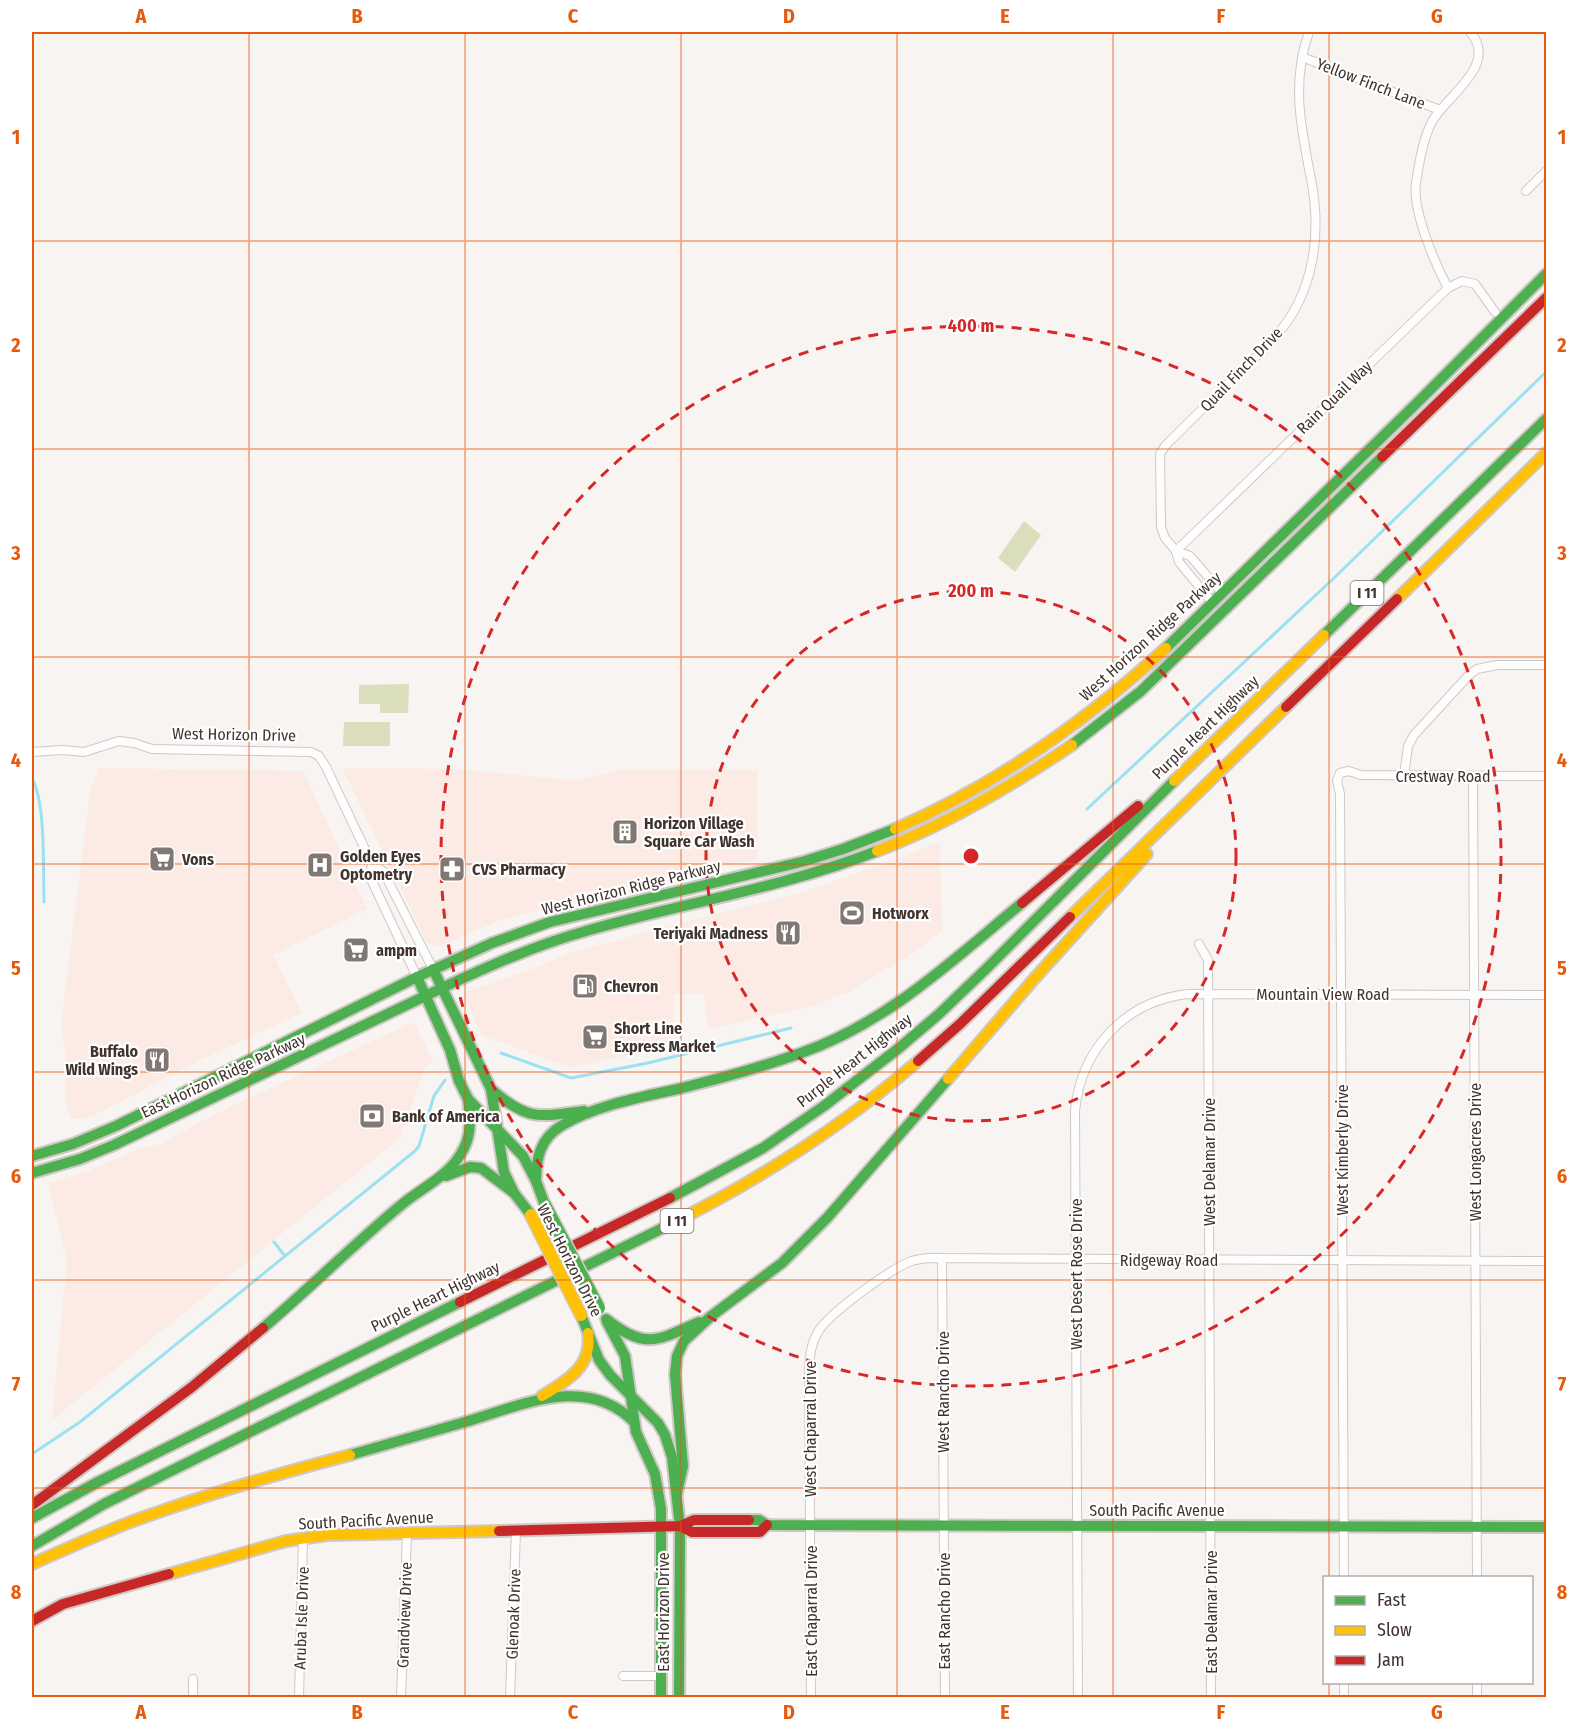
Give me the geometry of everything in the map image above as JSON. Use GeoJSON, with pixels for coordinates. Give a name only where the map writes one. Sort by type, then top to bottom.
{"type":"FeatureCollection","features":[{"type":"Feature","properties":{"kind":"main road","name":"West Horizon Ridge Parkway"},"geometry":{"type":"LineString","coordinates":[[417,977],[489,944],[564,917],[793,864],[881,835],[990,781],[1051,741],[1127,683],[1492,330],[1499,315],[1546,274]]}},
{"type":"Feature","properties":{"kind":"main road","name":"West Horizon Ridge Parkway"},"geometry":{"type":"LineString","coordinates":[[425,997],[498,961],[546,943],[796,877],[859,858],[900,842],[967,810],[1058,754],[1103,723],[1171,663],[1546,298]]}},
{"type":"Feature","properties":{"kind":"main road"},"geometry":{"type":"LineString","coordinates":[[1499,315],[1517,318],[1536,308]]}},
{"type":"Feature","properties":{"kind":"main road","name":"Purple Heart Highway"},"geometry":{"type":"LineString","coordinates":[[32,1518],[98,1482],[328,1366],[637,1216],[763,1148],[859,1080],[939,1014],[986,969],[1187,768],[1546,419]]}},
{"type":"Feature","properties":{"kind":"main road","name":"I 11"},"geometry":{"type":"LineString","coordinates":[[32,1546],[114,1499],[680,1220],[784,1160],[887,1087],[960,1024],[1546,453]]}},
{"type":"Feature","properties":{"kind":"main road"},"geometry":{"type":"LineString","coordinates":[[1171,663],[1178,648],[1221,606],[1222,593]]}},
{"type":"Feature","properties":{"kind":"main road"},"geometry":{"type":"LineString","coordinates":[[1051,741],[1058,754]]}},
{"type":"Feature","properties":{"kind":"main road"},"geometry":{"type":"LineString","coordinates":[[677,1493],[683,1466],[675,1365],[684,1341],[710,1317],[776,1269],[827,1218],[1034,979],[1230,761]]}},
{"type":"Feature","properties":{"kind":"main road"},"geometry":{"type":"LineString","coordinates":[[536,1181],[537,1158],[550,1135],[563,1126],[601,1110],[799,1054],[826,1044],[915,993],[1140,804],[1187,768]]}},
{"type":"Feature","properties":{"kind":"main road"},"geometry":{"type":"LineString","coordinates":[[900,842],[906,833],[930,822],[931,812]]}},
{"type":"Feature","properties":{"kind":"main road"},"geometry":{"type":"LineString","coordinates":[[793,864],[796,877]]}},
{"type":"Feature","properties":{"kind":"main road"},"geometry":{"type":"LineString","coordinates":[[657,895],[661,912]]}},
{"type":"Feature","properties":{"kind":"main road","name":"West Horizon Drive"},"geometry":{"type":"LineString","coordinates":[[433,969],[491,1089],[504,1172],[514,1193],[531,1215],[603,1367],[651,1415],[665,1435],[672,1457],[680,1526]]}},
{"type":"Feature","properties":{"kind":"main road","name":"West Horizon Drive"},"geometry":{"type":"LineString","coordinates":[[417,977],[450,1050],[459,1081],[468,1099],[523,1156],[545,1205],[625,1356],[634,1422],[641,1445],[658,1482],[660,1527]]}},
{"type":"Feature","properties":{"kind":"main road","name":"East Horizon Ridge Parkway"},"geometry":{"type":"LineString","coordinates":[[32,1156],[88,1138],[417,977]]}},
{"type":"Feature","properties":{"kind":"main road","name":"East Horizon Ridge Parkway"},"geometry":{"type":"LineString","coordinates":[[32,1173],[93,1155],[425,997]]}},
{"type":"Feature","properties":{"kind":"main road"},"geometry":{"type":"LineString","coordinates":[[198,1086],[206,1101]]}},
{"type":"Feature","properties":{"kind":"main road"},"geometry":{"type":"LineString","coordinates":[[491,1089],[513,1107],[530,1115],[554,1116],[601,1110]]}},
{"type":"Feature","properties":{"kind":"main road"},"geometry":{"type":"LineString","coordinates":[[441,1178],[461,1155],[468,1139],[471,1114],[468,1099]]}},
{"type":"Feature","properties":{"kind":"main road"},"geometry":{"type":"LineString","coordinates":[[32,1505],[192,1387],[280,1313],[402,1204],[441,1178],[476,1167],[485,1169],[514,1193]]}},
{"type":"Feature","properties":{"kind":"main road"},"geometry":{"type":"LineString","coordinates":[[606,1319],[627,1335],[650,1341],[670,1335],[710,1317]]}},
{"type":"Feature","properties":{"kind":"main road"},"geometry":{"type":"LineString","coordinates":[[535,1400],[563,1382],[585,1359],[588,1351],[588,1333]]}},
{"type":"Feature","properties":{"kind":"main road"},"geometry":{"type":"LineString","coordinates":[[32,1564],[142,1516],[535,1400],[567,1396],[599,1400],[619,1408],[634,1422]]}},
{"type":"Feature","properties":{"kind":"main road","name":"South Pacific Avenue"},"geometry":{"type":"LineString","coordinates":[[32,1621],[63,1604],[258,1548],[327,1535],[680,1526],[692,1532],[760,1532],[767,1525],[1546,1527]]}},
{"type":"Feature","properties":{"kind":"main road","name":"East Horizon Drive"},"geometry":{"type":"LineString","coordinates":[[679,1698],[680,1526]]}},
{"type":"Feature","properties":{"kind":"main road","name":"East Horizon Drive"},"geometry":{"type":"LineString","coordinates":[[660,1527],[661,1698]]}},
{"type":"Feature","properties":{"kind":"street","name":"Quail Finch Drive"},"geometry":{"type":"LineString","coordinates":[[1212,602],[1179,562],[1176,551],[1165,538],[1161,527],[1160,454],[1165,446],[1276,337],[1294,312],[1305,289],[1314,256],[1317,226],[1315,198],[1298,104],[1302,57],[1309,32]]}},
{"type":"Feature","properties":{"kind":"street"},"geometry":{"type":"LineString","coordinates":[[1470,32],[1474,36],[1478,50],[1478,62],[1472,76],[1440,110],[1428,130],[1416,183],[1415,199],[1438,269],[1448,288],[1462,281],[1475,284],[1499,315]]}},
{"type":"Feature","properties":{"kind":"street","name":"Yellow Finch Lane"},"geometry":{"type":"LineString","coordinates":[[1302,57],[1440,110]]}},
{"type":"Feature","properties":{"kind":"street"},"geometry":{"type":"LineString","coordinates":[[1526,191],[1546,171]]}},
{"type":"Feature","properties":{"kind":"street","name":"Rain Quail Way"},"geometry":{"type":"LineString","coordinates":[[1176,551],[1448,288]]}},
{"type":"Feature","properties":{"kind":"street","name":"Quail Finch Drive"},"geometry":{"type":"LineString","coordinates":[[1176,551],[1190,556],[1222,593]]}},
{"type":"Feature","properties":{"kind":"street"},"geometry":{"type":"LineString","coordinates":[[1404,776],[1408,746],[1414,735],[1469,675],[1485,667],[1546,665]]}},
{"type":"Feature","properties":{"kind":"street","name":"West Horizon Drive"},"geometry":{"type":"LineString","coordinates":[[32,752],[63,750],[84,752],[118,741],[152,749],[311,752],[319,756],[372,864],[384,871],[433,969]]}},
{"type":"Feature","properties":{"kind":"street","name":"Crestway Road"},"geometry":{"type":"LineString","coordinates":[[1340,773],[1349,771],[1360,775],[1546,776]]}},
{"type":"Feature","properties":{"kind":"street","name":"West Kimberly Drive"},"geometry":{"type":"LineString","coordinates":[[1340,773],[1337,781],[1340,794],[1344,1576]]}},
{"type":"Feature","properties":{"kind":"street","name":"West Longacres Drive"},"geometry":{"type":"LineString","coordinates":[[1473,776],[1477,1576]]}},
{"type":"Feature","properties":{"kind":"street","name":"West Horizon Drive"},"geometry":{"type":"LineString","coordinates":[[372,864],[369,877],[417,977]]}},
{"type":"Feature","properties":{"kind":"street","name":"West Delamar Drive"},"geometry":{"type":"LineString","coordinates":[[1199,944],[1208,960],[1210,1526]]}},
{"type":"Feature","properties":{"kind":"street","name":"Mountain View Road"},"geometry":{"type":"LineString","coordinates":[[1111,1032],[1133,1012],[1158,999],[1172,995],[1546,995]]}},
{"type":"Feature","properties":{"kind":"street","name":"West Desert Rose Drive"},"geometry":{"type":"LineString","coordinates":[[1078,1698],[1075,1111],[1078,1087],[1086,1064],[1111,1032]]}},
{"type":"Feature","properties":{"kind":"street","name":"Ridgeway Road"},"geometry":{"type":"LineString","coordinates":[[817,1333],[830,1317],[893,1270],[913,1261],[942,1258],[1546,1261]]}},
{"type":"Feature","properties":{"kind":"street","name":"West Rancho Drive"},"geometry":{"type":"LineString","coordinates":[[942,1258],[944,1525]]}},
{"type":"Feature","properties":{"kind":"street","name":"West Chaparral Drive"},"geometry":{"type":"LineString","coordinates":[[810,1525],[810,1358],[817,1333]]}},
{"type":"Feature","properties":{"kind":"street","name":"East Chaparral Drive"},"geometry":{"type":"LineString","coordinates":[[810,1525],[811,1698]]}},
{"type":"Feature","properties":{"kind":"street","name":"East Rancho Drive"},"geometry":{"type":"LineString","coordinates":[[944,1525],[945,1698]]}},
{"type":"Feature","properties":{"kind":"street","name":"East Delamar Drive"},"geometry":{"type":"LineString","coordinates":[[1210,1526],[1211,1698]]}},
{"type":"Feature","properties":{"kind":"street","name":"Glenoak Drive"},"geometry":{"type":"LineString","coordinates":[[510,1698],[516,1531]]}},
{"type":"Feature","properties":{"kind":"street","name":"Grandview Drive"},"geometry":{"type":"LineString","coordinates":[[401,1698],[406,1533]]}},
{"type":"Feature","properties":{"kind":"street","name":"Aruba Isle Drive"},"geometry":{"type":"LineString","coordinates":[[298,1698],[303,1538]]}},
{"type":"Feature","properties":{"kind":"street"},"geometry":{"type":"LineString","coordinates":[[623,1676],[661,1676]]}},
{"type":"Feature","properties":{"kind":"street"},"geometry":{"type":"LineString","coordinates":[[193,1679],[193,1698]]}},
{"type":"Feature","properties":{"kind":"shaded area"},"geometry":{"type":"Polygon","coordinates":[[[99,768],[303,771],[367,909],[273,955],[302,1013],[198,1061],[95,1115],[71,1119],[66,1106],[66,1054],[61,1025],[90,791],[99,768]]]}},
{"type":"Feature","properties":{"kind":"shaded area"},"geometry":{"type":"Polygon","coordinates":[[[342,768],[456,769],[577,781],[620,769],[757,770],[757,859],[641,884],[500,920],[438,947],[427,943],[342,768]]]}},
{"type":"Feature","properties":{"kind":"shaded area"},"geometry":{"type":"Polygon","coordinates":[[[940,842],[942,931],[908,956],[848,992],[809,1007],[708,1029],[704,994],[674,994],[673,1043],[592,1064],[570,1067],[481,1035],[463,993],[535,968],[567,954],[675,924],[786,897],[890,862],[940,842]]]}},
{"type":"Feature","properties":{"kind":"shaded area"},"geometry":{"type":"Polygon","coordinates":[[[414,1022],[434,1062],[425,1067],[400,1138],[52,1420],[67,1261],[48,1183],[88,1171],[138,1149],[160,1144],[227,1108],[414,1022]]]}},
{"type":"Feature","properties":{"kind":"green space"},"geometry":{"type":"Polygon","coordinates":[[[1024,521],[1041,535],[1015,572],[998,558],[1024,521]]]}},
{"type":"Feature","properties":{"kind":"green space"},"geometry":{"type":"Polygon","coordinates":[[[409,684],[408,713],[380,713],[380,704],[359,704],[359,685],[409,684]]]}},
{"type":"Feature","properties":{"kind":"green space"},"geometry":{"type":"Polygon","coordinates":[[[344,722],[390,722],[390,746],[343,746],[344,722]]]}},
{"type":"Feature","properties":{"kind":"waterway"},"geometry":{"type":"LineString","coordinates":[[1087,809],[1333,579],[1546,372]]}},
{"type":"Feature","properties":{"kind":"waterway"},"geometry":{"type":"LineString","coordinates":[[32,779],[40,803],[42,820],[44,902]]}},
{"type":"Feature","properties":{"kind":"waterway"},"geometry":{"type":"LineString","coordinates":[[501,1053],[571,1078],[648,1063],[791,1028]]}},
{"type":"Feature","properties":{"kind":"waterway"},"geometry":{"type":"LineString","coordinates":[[32,1454],[80,1422],[415,1151],[419,1146],[434,1096],[445,1080]]}},
{"type":"Feature","properties":{"kind":"waterway"},"geometry":{"type":"LineString","coordinates":[[274,1242],[285,1256]]}},
{"type":"Feature","properties":{"kind":"traffic: fast"},"geometry":{"type":"LineString","coordinates":[[1166,648],[1546,274]]}},
{"type":"Feature","properties":{"kind":"traffic: fast"},"geometry":{"type":"LineString","coordinates":[[1324,635],[1546,419]]}},
{"type":"Feature","properties":{"kind":"traffic: fast"},"geometry":{"type":"LineString","coordinates":[[1072,745],[1141,691],[1382,457]]}},
{"type":"Feature","properties":{"kind":"traffic: fast"},"geometry":{"type":"LineString","coordinates":[[670,1198],[763,1148],[824,1106],[899,1048],[986,969],[1174,781]]}},
{"type":"Feature","properties":{"kind":"traffic: fast"},"geometry":{"type":"LineString","coordinates":[[545,1205],[523,1156],[468,1099],[459,1081],[450,1050],[417,977],[492,943],[550,922],[805,861],[895,829]]}},
{"type":"Feature","properties":{"kind":"traffic: fast"},"geometry":{"type":"LineString","coordinates":[[531,1215],[514,1193],[504,1172],[491,1089],[442,988],[513,956],[567,937],[769,885],[877,851]]}},
{"type":"Feature","properties":{"kind":"traffic: fast"},"geometry":{"type":"LineString","coordinates":[[536,1181],[538,1157],[544,1143],[561,1126],[604,1107],[742,1072],[801,1053],[832,1040],[862,1025],[918,988],[1022,903]]}},
{"type":"Feature","properties":{"kind":"traffic: fast"},"geometry":{"type":"LineString","coordinates":[[32,1173],[80,1159],[114,1145],[442,988],[433,969]]}},
{"type":"Feature","properties":{"kind":"traffic: fast"},"geometry":{"type":"LineString","coordinates":[[32,1156],[73,1144],[116,1126],[417,977]]}},
{"type":"Feature","properties":{"kind":"traffic: fast"},"geometry":{"type":"LineString","coordinates":[[677,1493],[683,1466],[675,1374],[677,1356],[684,1341],[710,1317],[782,1263],[827,1218],[948,1079]]}},
{"type":"Feature","properties":{"kind":"traffic: fast"},"geometry":{"type":"LineString","coordinates":[[491,1089],[524,1112],[556,1115],[584,1111]]}},
{"type":"Feature","properties":{"kind":"traffic: fast"},"geometry":{"type":"LineString","coordinates":[[263,1328],[383,1221],[452,1166],[464,1148],[468,1136],[470,1118],[468,1099]]}},
{"type":"Feature","properties":{"kind":"traffic: fast"},"geometry":{"type":"LineString","coordinates":[[446,1176],[470,1167],[481,1168],[514,1193]]}},
{"type":"Feature","properties":{"kind":"traffic: fast"},"geometry":{"type":"LineString","coordinates":[[545,1205],[599,1308]]}},
{"type":"Feature","properties":{"kind":"traffic: fast"},"geometry":{"type":"LineString","coordinates":[[32,1546],[104,1504],[673,1223]]}},
{"type":"Feature","properties":{"kind":"traffic: fast"},"geometry":{"type":"LineString","coordinates":[[32,1518],[98,1482],[460,1302]]}},
{"type":"Feature","properties":{"kind":"traffic: fast"},"geometry":{"type":"LineString","coordinates":[[581,1315],[599,1360],[610,1375],[658,1423],[665,1435],[672,1457],[680,1526],[679,1698]]}},
{"type":"Feature","properties":{"kind":"traffic: fast"},"geometry":{"type":"LineString","coordinates":[[606,1319],[619,1329],[641,1339],[661,1338],[699,1322]]}},
{"type":"Feature","properties":{"kind":"traffic: fast"},"geometry":{"type":"LineString","coordinates":[[607,1322],[625,1356],[636,1432],[655,1474],[661,1509],[661,1698]]}},
{"type":"Feature","properties":{"kind":"traffic: fast"},"geometry":{"type":"LineString","coordinates":[[350,1455],[508,1408],[552,1398],[574,1396],[595,1399],[615,1407],[634,1422]]}},
{"type":"Feature","properties":{"kind":"traffic: fast"},"geometry":{"type":"LineString","coordinates":[[749,1520],[759,1520],[767,1525],[1546,1527]]}},
{"type":"Feature","properties":{"kind":"traffic: slow"},"geometry":{"type":"LineString","coordinates":[[1397,599],[1546,453]]}},
{"type":"Feature","properties":{"kind":"traffic: slow"},"geometry":{"type":"LineString","coordinates":[[1174,781],[1324,635]]}},
{"type":"Feature","properties":{"kind":"traffic: slow"},"geometry":{"type":"LineString","coordinates":[[895,829],[969,793],[1038,750],[1104,701],[1166,648]]}},
{"type":"Feature","properties":{"kind":"traffic: slow"},"geometry":{"type":"LineString","coordinates":[[1070,917],[1286,707]]}},
{"type":"Feature","properties":{"kind":"traffic: slow"},"geometry":{"type":"LineString","coordinates":[[877,851],[903,841],[977,804],[1072,745]]}},
{"type":"Feature","properties":{"kind":"traffic: slow"},"geometry":{"type":"LineString","coordinates":[[948,1079],[1034,979],[1147,854]]}},
{"type":"Feature","properties":{"kind":"traffic: slow"},"geometry":{"type":"LineString","coordinates":[[673,1223],[738,1188],[800,1150],[861,1107],[918,1061]]}},
{"type":"Feature","properties":{"kind":"traffic: slow"},"geometry":{"type":"LineString","coordinates":[[531,1215],[581,1315]]}},
{"type":"Feature","properties":{"kind":"traffic: slow"},"geometry":{"type":"LineString","coordinates":[[542,1396],[569,1378],[582,1363],[586,1355],[588,1333]]}},
{"type":"Feature","properties":{"kind":"traffic: slow"},"geometry":{"type":"LineString","coordinates":[[32,1564],[140,1518],[253,1482],[350,1455]]}},
{"type":"Feature","properties":{"kind":"traffic: slow"},"geometry":{"type":"LineString","coordinates":[[169,1574],[286,1541],[327,1535],[499,1531]]}},
{"type":"Feature","properties":{"kind":"traffic: jam"},"geometry":{"type":"LineString","coordinates":[[1382,457],[1546,298]]}},
{"type":"Feature","properties":{"kind":"traffic: jam"},"geometry":{"type":"LineString","coordinates":[[1286,707],[1397,599]]}},
{"type":"Feature","properties":{"kind":"traffic: jam"},"geometry":{"type":"LineString","coordinates":[[1022,903],[1138,806]]}},
{"type":"Feature","properties":{"kind":"traffic: jam"},"geometry":{"type":"LineString","coordinates":[[918,1061],[960,1024],[1070,917]]}},
{"type":"Feature","properties":{"kind":"traffic: jam"},"geometry":{"type":"LineString","coordinates":[[460,1302],[670,1198]]}},
{"type":"Feature","properties":{"kind":"traffic: jam"},"geometry":{"type":"LineString","coordinates":[[32,1505],[192,1387],[263,1328]]}},
{"type":"Feature","properties":{"kind":"traffic: jam"},"geometry":{"type":"LineString","coordinates":[[499,1531],[680,1526],[694,1520],[749,1520]]}},
{"type":"Feature","properties":{"kind":"traffic: jam"},"geometry":{"type":"LineString","coordinates":[[680,1526],[692,1532],[760,1532],[767,1525]]}},
{"type":"Feature","properties":{"kind":"traffic: jam"},"geometry":{"type":"LineString","coordinates":[[32,1621],[63,1604],[169,1574]]}},
{"type":"Feature","properties":{"kind":"place","name":"Horizon Village Square Car Wash"},"geometry":{"type":"Point","coordinates":[625,832]}},
{"type":"Feature","properties":{"kind":"place","name":"Vons"},"geometry":{"type":"Point","coordinates":[162,859]}},
{"type":"Feature","properties":{"kind":"place","name":"Golden Eyes Optometry"},"geometry":{"type":"Point","coordinates":[320,865]}},
{"type":"Feature","properties":{"kind":"place","name":"CVS Pharmacy"},"geometry":{"type":"Point","coordinates":[452,869]}},
{"type":"Feature","properties":{"kind":"place","name":"Hotworx"},"geometry":{"type":"Point","coordinates":[852,913]}},
{"type":"Feature","properties":{"kind":"place","name":"Teriyaki Madness"},"geometry":{"type":"Point","coordinates":[788,933]}},
{"type":"Feature","properties":{"kind":"place","name":"ampm"},"geometry":{"type":"Point","coordinates":[356,950]}},
{"type":"Feature","properties":{"kind":"place","name":"Chevron"},"geometry":{"type":"Point","coordinates":[585,986]}},
{"type":"Feature","properties":{"kind":"place","name":"Short Line Express Market"},"geometry":{"type":"Point","coordinates":[595,1037]}},
{"type":"Feature","properties":{"kind":"place","name":"Buffalo Wild Wings"},"geometry":{"type":"Point","coordinates":[157,1060]}},
{"type":"Feature","properties":{"kind":"place","name":"Bank of America"},"geometry":{"type":"Point","coordinates":[372,1116]}}]}
